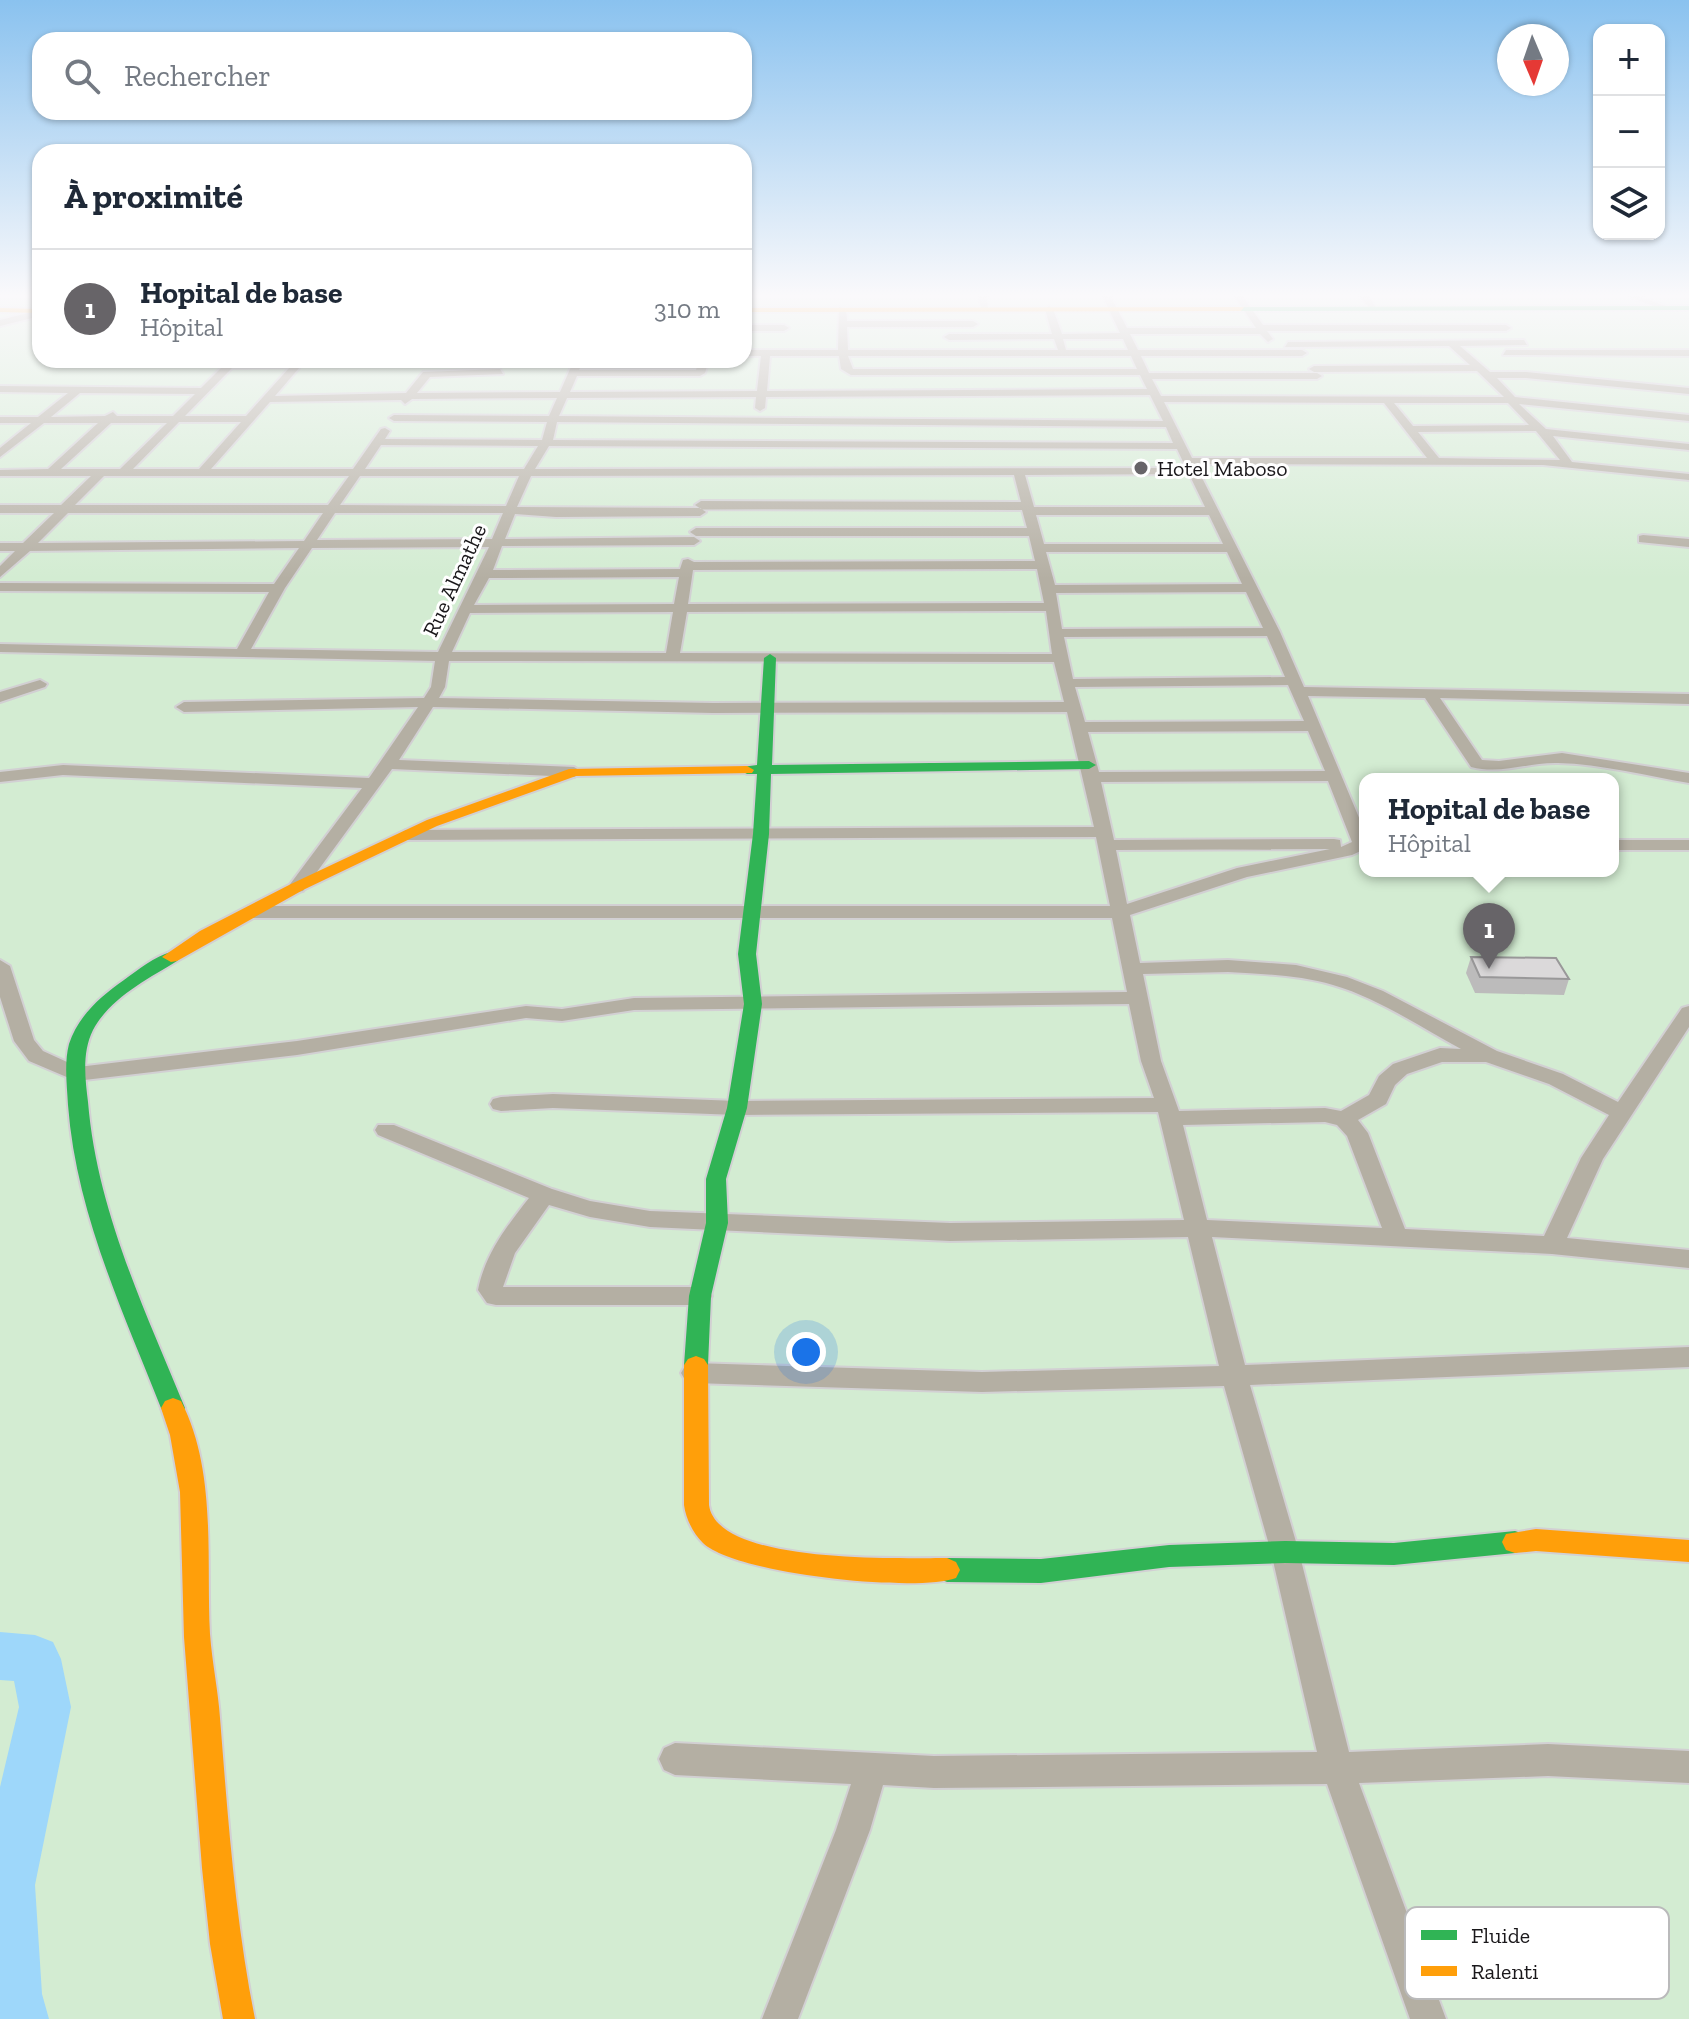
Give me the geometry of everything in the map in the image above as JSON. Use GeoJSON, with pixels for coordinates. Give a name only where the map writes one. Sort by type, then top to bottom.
{"type":"FeatureCollection","features":[{"type":"Feature","properties":{"kind":"street"},"geometry":{"type":"LineString","coordinates":[[0,454],[75,391]]}},
{"type":"Feature","properties":{"kind":"street"},"geometry":{"type":"LineString","coordinates":[[129,401],[140,391]]}},
{"type":"Feature","properties":{"kind":"street"},"geometry":{"type":"LineString","coordinates":[[123,473],[204,391]]}},
{"type":"Feature","properties":{"kind":"street"},"geometry":{"type":"LineString","coordinates":[[202,473],[273,391]]}},
{"type":"Feature","properties":{"kind":"street"},"geometry":{"type":"LineString","coordinates":[[242,653],[278,588],[412,391]]}},
{"type":"Feature","properties":{"kind":"street"},"geometry":{"type":"LineString","coordinates":[[488,395],[490,391]]}},
{"type":"Feature","properties":{"kind":"street","name":"Rue Almathe"},"geometry":{"type":"LineString","coordinates":[[297,887],[430,702],[438,687],[443,655],[485,574],[523,477],[530,471],[547,441],[565,391]]}},
{"type":"Feature","properties":{"kind":"street"},"geometry":{"type":"LineString","coordinates":[[759,420],[761,391]]}},
{"type":"Feature","properties":{"kind":"street"},"geometry":{"type":"LineString","coordinates":[[1032,391],[1042,423]]}},
{"type":"Feature","properties":{"kind":"street"},"geometry":{"type":"LineString","coordinates":[[1155,391],[1273,632],[1359,834]]}},
{"type":"Feature","properties":{"kind":"street"},"geometry":{"type":"LineString","coordinates":[[1330,391],[1335,399]]}},
{"type":"Feature","properties":{"kind":"street"},"geometry":{"type":"LineString","coordinates":[[1502,391],[1541,430],[1568,464]]}},
{"type":"Feature","properties":{"kind":"street"},"geometry":{"type":"LineString","coordinates":[[842,394],[845,421]]}},
{"type":"Feature","properties":{"kind":"street"},"geometry":{"type":"LineString","coordinates":[[266,399],[409,395],[1034,394],[1511,400],[1689,418]]}},
{"type":"Feature","properties":{"kind":"street"},"geometry":{"type":"LineString","coordinates":[[642,471],[656,395]]}},
{"type":"Feature","properties":{"kind":"street"},"geometry":{"type":"LineString","coordinates":[[1386,399],[1436,462]]}},
{"type":"Feature","properties":{"kind":"street"},"geometry":{"type":"LineString","coordinates":[[1592,399],[1604,408]]}},
{"type":"Feature","properties":{"kind":"street"},"geometry":{"type":"LineString","coordinates":[[51,473],[118,410]]}},
{"type":"Feature","properties":{"kind":"street"},"geometry":{"type":"LineString","coordinates":[[394,418],[1171,424]]}},
{"type":"Feature","properties":{"kind":"street"},"geometry":{"type":"LineString","coordinates":[[0,420],[249,419]]}},
{"type":"Feature","properties":{"kind":"street"},"geometry":{"type":"LineString","coordinates":[[795,420],[792,444],[796,472]]}},
{"type":"Feature","properties":{"kind":"street"},"geometry":{"type":"LineString","coordinates":[[936,422],[947,450],[951,473]]}},
{"type":"Feature","properties":{"kind":"street"},"geometry":{"type":"LineString","coordinates":[[1410,429],[1541,430],[1689,447]]}},
{"type":"Feature","properties":{"kind":"street"},"geometry":{"type":"LineString","coordinates":[[377,442],[1181,446]]}},
{"type":"Feature","properties":{"kind":"street"},"geometry":{"type":"LineString","coordinates":[[0,509],[509,510],[702,493],[796,472],[1019,473],[1190,466],[1436,462],[1568,464],[1689,477]]}},
{"type":"Feature","properties":{"kind":"street"},"geometry":{"type":"LineString","coordinates":[[0,473],[642,471],[702,493],[1249,588]]}},
{"type":"Feature","properties":{"kind":"street"},"geometry":{"type":"LineString","coordinates":[[1019,473],[1039,551],[1060,658],[1090,771],[1151,1061],[1168,1112],[1234,1374],[1285,1552],[1337,1768],[1405,1956]]}},
{"type":"Feature","properties":{"kind":"street"},"geometry":{"type":"LineString","coordinates":[[0,573],[100,474]]}},
{"type":"Feature","properties":{"kind":"street"},"geometry":{"type":"LineString","coordinates":[[672,658],[702,493]]}},
{"type":"Feature","properties":{"kind":"street"},"geometry":{"type":"LineString","coordinates":[[466,609],[680,607],[1039,551],[1213,511]]}},
{"type":"Feature","properties":{"kind":"street"},"geometry":{"type":"LineString","coordinates":[[0,547],[309,546],[695,537],[1039,551]]}},
{"type":"Feature","properties":{"kind":"street"},"geometry":{"type":"LineString","coordinates":[[1643,539],[1689,543]]}},
{"type":"Feature","properties":{"kind":"street"},"geometry":{"type":"LineString","coordinates":[[485,574],[687,569],[1039,551],[1231,548]]}},
{"type":"Feature","properties":{"kind":"street"},"geometry":{"type":"LineString","coordinates":[[0,587],[278,588]]}},
{"type":"Feature","properties":{"kind":"street"},"geometry":{"type":"LineString","coordinates":[[1055,633],[1273,632]]}},
{"type":"Feature","properties":{"kind":"street"},"geometry":{"type":"LineString","coordinates":[[0,648],[672,658],[1060,658]]}},
{"type":"Feature","properties":{"kind":"street"},"geometry":{"type":"LineString","coordinates":[[770,658],[765,708],[761,834],[747,954],[753,1004],[737,1108],[716,1179],[717,1223],[700,1296],[694,1373],[698,1517],[709,1535],[737,1551],[775,1561],[873,1569],[1041,1571],[1169,1556],[1285,1552],[1394,1554],[1536,1540],[1689,1551]]}},
{"type":"Feature","properties":{"kind":"street"},"geometry":{"type":"LineString","coordinates":[[1067,683],[1296,686],[1431,696],[1689,699]]}},
{"type":"Feature","properties":{"kind":"street"},"geometry":{"type":"LineString","coordinates":[[0,697],[40,684]]}},
{"type":"Feature","properties":{"kind":"street"},"geometry":{"type":"LineString","coordinates":[[1431,696],[1477,764],[1505,767],[1562,758],[1689,778]]}},
{"type":"Feature","properties":{"kind":"street"},"geometry":{"type":"LineString","coordinates":[[184,707],[430,702],[765,708],[1315,726]]}},
{"type":"Feature","properties":{"kind":"street"},"geometry":{"type":"LineString","coordinates":[[386,764],[628,773],[765,768],[1336,776]]}},
{"type":"Feature","properties":{"kind":"street"},"geometry":{"type":"LineString","coordinates":[[0,777],[63,770],[370,783]]}},
{"type":"Feature","properties":{"kind":"street"},"geometry":{"type":"LineString","coordinates":[[239,2019],[225,1957],[215,1852],[206,1716],[197,1639],[191,1475],[186,1440],[128,1295],[86,1176],[78,1131],[76,1074],[79,1041],[89,1022],[123,988],[249,912],[406,835],[492,800],[574,772]]}},
{"type":"Feature","properties":{"kind":"street"},"geometry":{"type":"LineString","coordinates":[[406,835],[761,834],[1359,844]]}},
{"type":"Feature","properties":{"kind":"street"},"geometry":{"type":"LineString","coordinates":[[1619,845],[1689,845]]}},
{"type":"Feature","properties":{"kind":"street"},"geometry":{"type":"LineString","coordinates":[[249,912],[1120,912],[1243,872],[1359,846]]}},
{"type":"Feature","properties":{"kind":"street"},"geometry":{"type":"LineString","coordinates":[[0,966],[7,1016],[24,1041],[36,1056],[76,1074],[282,1050],[526,1012],[562,1015],[634,1004],[682,1001],[753,1004],[1140,998]]}},
{"type":"Feature","properties":{"kind":"street"},"geometry":{"type":"LineString","coordinates":[[1132,969],[1228,966],[1296,971],[1340,981],[1376,995],[1490,1056],[1556,1079],[1620,1112]]}},
{"type":"Feature","properties":{"kind":"street"},"geometry":{"type":"LineString","coordinates":[[1552,1245],[1592,1158],[1689,1012]]}},
{"type":"Feature","properties":{"kind":"street"},"geometry":{"type":"LineString","coordinates":[[1344,1119],[1378,1099],[1386,1081],[1400,1069],[1440,1055],[1490,1056]]}},
{"type":"Feature","properties":{"kind":"street"},"geometry":{"type":"LineString","coordinates":[[501,1104],[553,1101],[737,1108],[1325,1115],[1344,1119],[1362,1143],[1397,1238]]}},
{"type":"Feature","properties":{"kind":"street"},"geometry":{"type":"LineString","coordinates":[[386,1130],[544,1195],[590,1209],[635,1216],[717,1223],[950,1232],[1197,1228],[1552,1245],[1689,1259]]}},
{"type":"Feature","properties":{"kind":"street"},"geometry":{"type":"LineString","coordinates":[[544,1195],[517,1228],[505,1252],[492,1280],[490,1290],[496,1296],[700,1296]]}},
{"type":"Feature","properties":{"kind":"street"},"geometry":{"type":"LineString","coordinates":[[694,1373],[982,1382],[1402,1371],[1689,1357]]}},
{"type":"Feature","properties":{"kind":"street"},"geometry":{"type":"LineString","coordinates":[[675,1759],[871,1770],[1046,1772],[1337,1768],[1548,1760],[1689,1767]]}},
{"type":"Feature","properties":{"kind":"street"},"geometry":{"type":"LineString","coordinates":[[780,2019],[853,1830],[871,1770]]}},
{"type":"Feature","properties":{"kind":"street"},"geometry":{"type":"LineString","coordinates":[[1421,1999],[1428,2019]]}},
{"type":"Feature","properties":{"kind":"green space"},"geometry":{"type":"Polygon","coordinates":[[[0,391],[1689,391],[1689,2019],[0,2019],[0,391]]]}},
{"type":"Feature","properties":{"kind":"building"},"geometry":{"type":"Polygon","coordinates":[[[1471,957],[1556,958],[1569,979],[1480,977],[1471,957]]]}},
{"type":"Feature","properties":{"kind":"waterway"},"geometry":{"type":"LineString","coordinates":[[0,1656],[35,1659],[45,1707],[6,1885],[12,1994],[18,2019]]}},
{"type":"Feature","properties":{"kind":"traffic: fast"},"geometry":{"type":"LineString","coordinates":[[696,1365],[700,1296],[717,1223],[716,1179],[737,1108],[753,1004],[747,954],[761,834],[770,658]]}},
{"type":"Feature","properties":{"kind":"traffic: fast"},"geometry":{"type":"LineString","coordinates":[[747,770],[1089,765]]}},
{"type":"Feature","properties":{"kind":"traffic: fast"},"geometry":{"type":"LineString","coordinates":[[171,957],[117,993],[94,1015],[79,1042],[76,1066],[80,1132],[98,1213],[173,1408]]}},
{"type":"Feature","properties":{"kind":"traffic: fast"},"geometry":{"type":"LineString","coordinates":[[947,1570],[1041,1571],[1169,1556],[1285,1552],[1394,1554],[1515,1542]]}},
{"type":"Feature","properties":{"kind":"traffic: slow"},"geometry":{"type":"LineString","coordinates":[[171,957],[297,887],[432,823],[574,772],[747,770]]}},
{"type":"Feature","properties":{"kind":"traffic: slow"},"geometry":{"type":"LineString","coordinates":[[696,1365],[697,1510],[699,1518],[714,1537],[739,1550],[811,1565],[947,1570]]}},
{"type":"Feature","properties":{"kind":"traffic: slow"},"geometry":{"type":"LineString","coordinates":[[173,1408],[182,1435],[192,1492],[197,1637],[217,1868],[239,2019]]}},
{"type":"Feature","properties":{"kind":"traffic: slow"},"geometry":{"type":"LineString","coordinates":[[1515,1542],[1536,1540],[1689,1551]]}},
{"type":"Feature","properties":{"kind":"place","name":"Hotel Maboso"},"geometry":{"type":"Point","coordinates":[1141,468]}},
{"type":"Feature","properties":{"kind":"place","name":"Hopital de base"},"geometry":{"type":"Point","coordinates":[1489,969]}}]}
